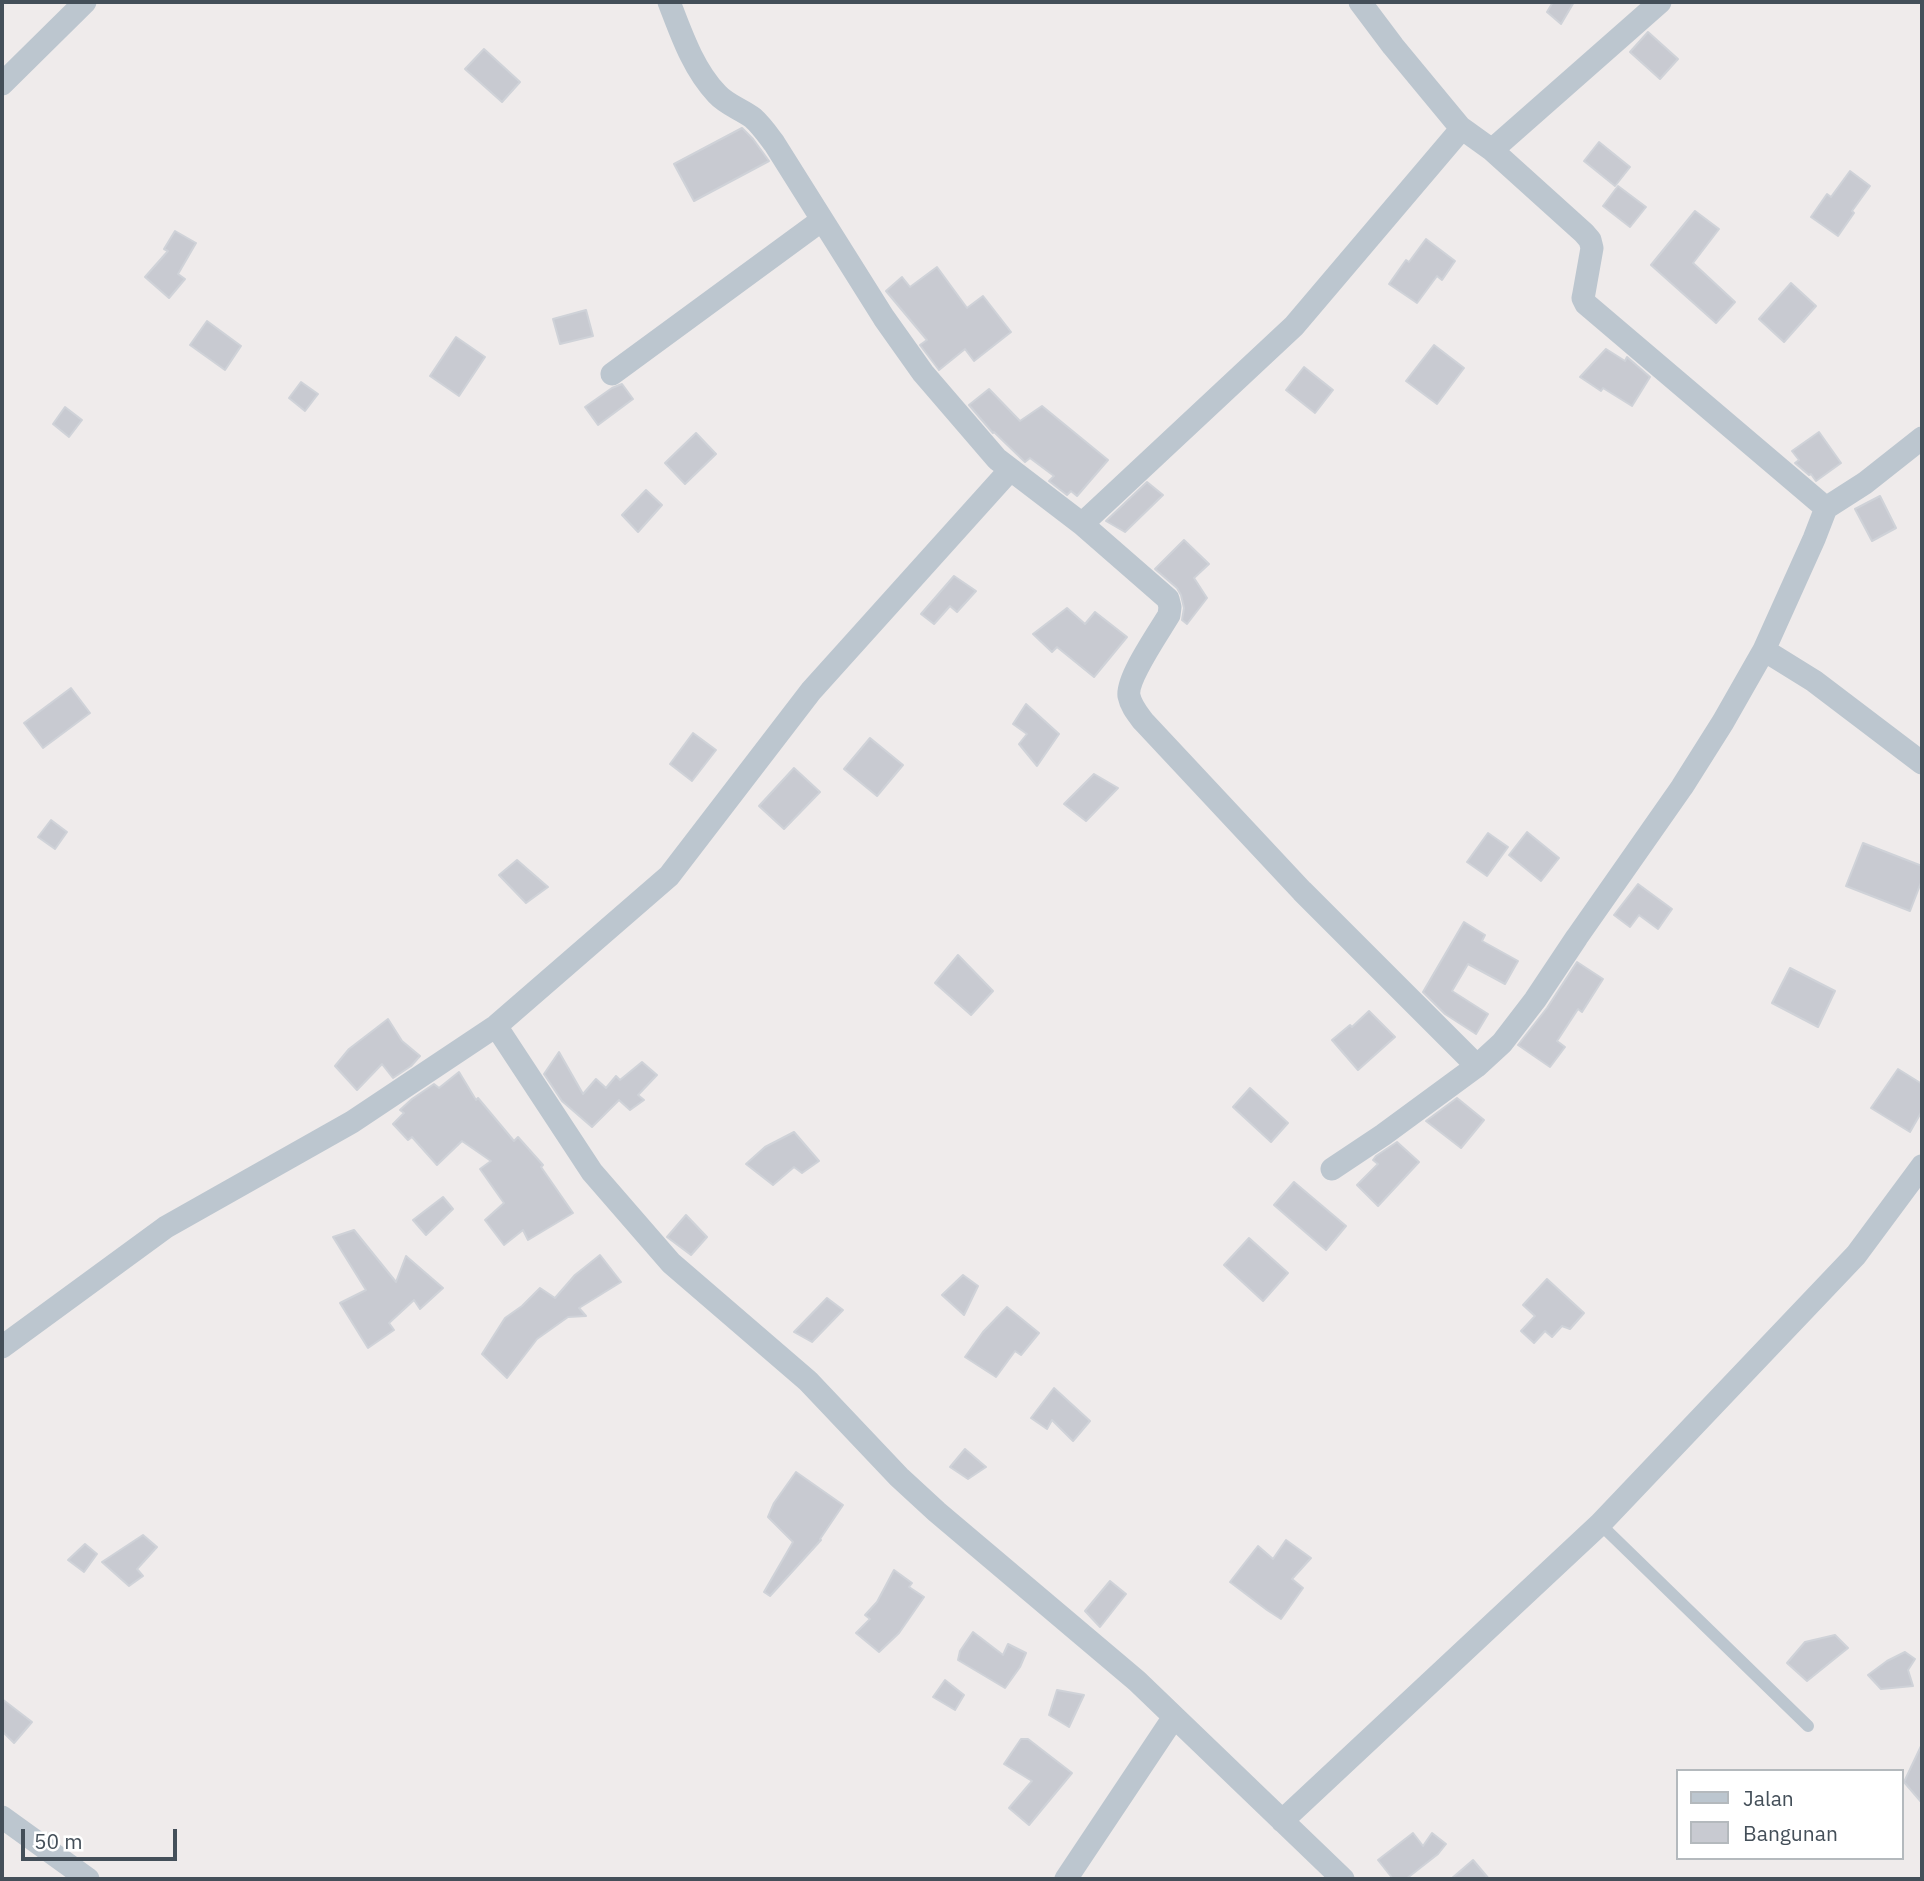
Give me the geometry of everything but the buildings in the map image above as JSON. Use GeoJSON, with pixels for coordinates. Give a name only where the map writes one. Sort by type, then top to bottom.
{"type":"FeatureCollection","features":[{"type":"Feature","properties":{"kind":"street"},"geometry":{"type":"LineString","coordinates":[[2,83],[85,2]]}},
{"type":"Feature","properties":{"kind":"street"},"geometry":{"type":"LineString","coordinates":[[669,2],[683,38],[709,85],[724,101],[762,127],[774,143],[884,318],[923,373],[997,459],[1082,524],[1168,599],[1169,615],[1128,687],[1132,706],[1143,721],[1302,891],[1477,1066]]}},
{"type":"Feature","properties":{"kind":"street"},"geometry":{"type":"LineString","coordinates":[[1360,2],[1393,47],[1460,127],[1492,150],[1590,240],[1592,248],[1583,298],[1586,304],[1826,508]]}},
{"type":"Feature","properties":{"kind":"street"},"geometry":{"type":"LineString","coordinates":[[1492,150],[1660,2]]}},
{"type":"Feature","properties":{"kind":"street"},"geometry":{"type":"LineString","coordinates":[[1082,524],[1294,326],[1457,134],[1460,127]]}},
{"type":"Feature","properties":{"kind":"street"},"geometry":{"type":"LineString","coordinates":[[612,374],[822,220]]}},
{"type":"Feature","properties":{"kind":"street"},"geometry":{"type":"LineString","coordinates":[[1332,1170],[1477,1066],[1502,1043],[1535,1000],[1682,788],[1723,722],[1764,650],[1826,508],[1922,438]]}},
{"type":"Feature","properties":{"kind":"street"},"geometry":{"type":"LineString","coordinates":[[2,1347],[166,1227],[352,1122],[496,1026],[669,876],[811,691],[1010,470]]}},
{"type":"Feature","properties":{"kind":"street"},"geometry":{"type":"LineString","coordinates":[[1764,650],[1814,681],[1922,763]]}},
{"type":"Feature","properties":{"kind":"street"},"geometry":{"type":"LineString","coordinates":[[496,1026],[592,1172],[671,1263],[808,1381],[937,1512],[1136,1681],[1343,1879]]}},
{"type":"Feature","properties":{"kind":"street"},"geometry":{"type":"LineString","coordinates":[[1282,1821],[1600,1524],[1856,1255],[1922,1166]]}},
{"type":"Feature","properties":{"kind":"street"},"geometry":{"type":"LineString","coordinates":[[1066,1879],[1174,1717]]}},
{"type":"Feature","properties":{"kind":"street"},"geometry":{"type":"LineString","coordinates":[[2,1817],[88,1879]]}},
{"type":"Feature","properties":{"kind":"lane"},"geometry":{"type":"LineString","coordinates":[[1600,1524],[1808,1726]]}}]}
